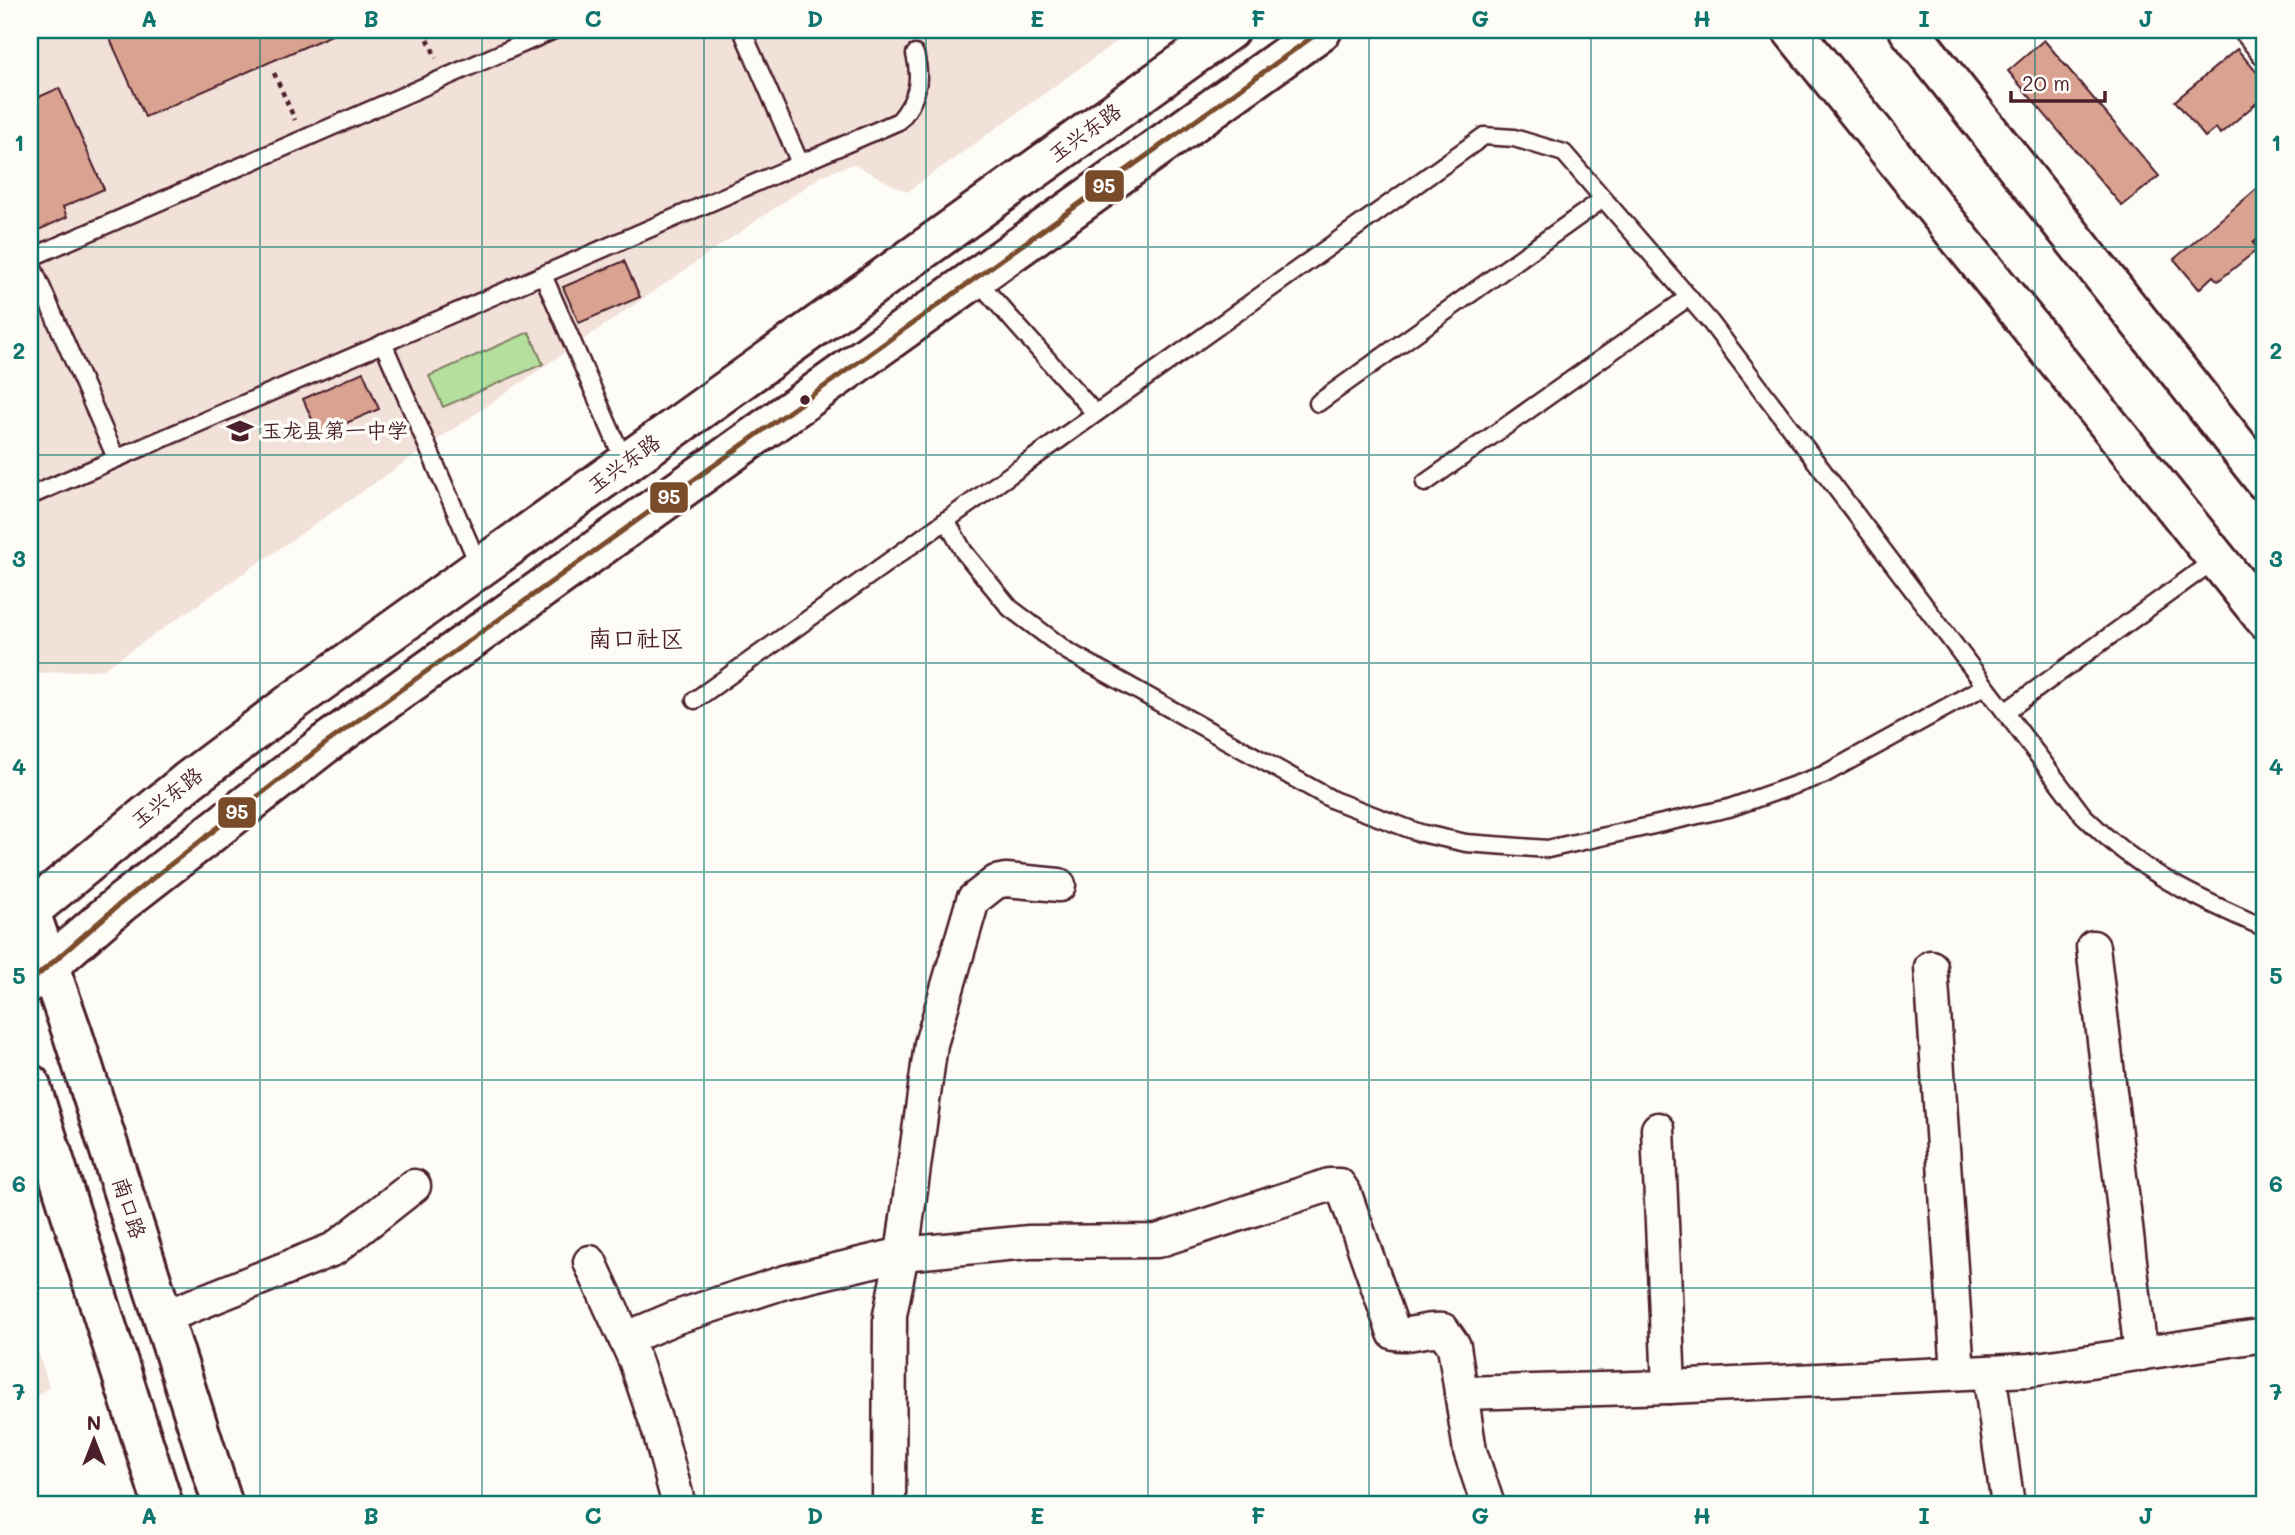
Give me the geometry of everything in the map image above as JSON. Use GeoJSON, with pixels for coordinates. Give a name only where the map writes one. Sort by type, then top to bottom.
{"type":"FeatureCollection","features":[{"type":"Feature","properties":{"kind":"main road","name":"玉兴东路"},"geometry":{"type":"LineString","coordinates":[[30,911],[188,780],[1229,30]]}},
{"type":"Feature","properties":{"kind":"main road"},"geometry":{"type":"LineString","coordinates":[[39,974],[212,830],[304,760],[1322,30]]}},
{"type":"Feature","properties":{"kind":"main road"},"geometry":{"type":"LineString","coordinates":[[1792,30],[2265,619]]}},
{"type":"Feature","properties":{"kind":"main road"},"geometry":{"type":"LineString","coordinates":[[1909,30],[2265,481]]}},
{"type":"Feature","properties":{"kind":"main road","name":"南口路"},"geometry":{"type":"LineString","coordinates":[[30,911],[39,974],[164,1317],[223,1505]]}},
{"type":"Feature","properties":{"kind":"main road"},"geometry":{"type":"LineString","coordinates":[[30,1084],[163,1505]]}},
{"type":"Feature","properties":{"kind":"street"},"geometry":{"type":"LineString","coordinates":[[889,1505],[890,1315],[902,1254],[931,1044],[973,901],[996,882],[1006,880],[1059,885]]}},
{"type":"Feature","properties":{"kind":"street"},"geometry":{"type":"LineString","coordinates":[[2093,947],[2141,1354]]}},
{"type":"Feature","properties":{"kind":"street"},"geometry":{"type":"LineString","coordinates":[[1931,967],[1974,1373],[2008,1505]]}},
{"type":"Feature","properties":{"kind":"street"},"geometry":{"type":"LineString","coordinates":[[1658,1129],[1670,1387]]}},
{"type":"Feature","properties":{"kind":"street"},"geometry":{"type":"LineString","coordinates":[[625,1339],[698,1310],[785,1282],[902,1254],[1029,1242],[1157,1241],[1329,1185],[1339,1185],[1345,1194],[1394,1333],[1414,1335],[1433,1329],[1443,1330],[1454,1346],[1470,1451],[1488,1505]]}},
{"type":"Feature","properties":{"kind":"street"},"geometry":{"type":"LineString","coordinates":[[164,1317],[334,1249],[414,1186]]}},
{"type":"Feature","properties":{"kind":"street"},"geometry":{"type":"LineString","coordinates":[[590,1262],[625,1339],[659,1431],[679,1505]]}},
{"type":"Feature","properties":{"kind":"street"},"geometry":{"type":"LineString","coordinates":[[1461,1393],[1670,1387],[2030,1370],[2265,1335]]}},
{"type":"Feature","properties":{"kind":"lane"},"geometry":{"type":"LineString","coordinates":[[116,458],[30,260],[554,30]]}},
{"type":"Feature","properties":{"kind":"lane"},"geometry":{"type":"LineString","coordinates":[[742,30],[800,163]]}},
{"type":"Feature","properties":{"kind":"lane"},"geometry":{"type":"LineString","coordinates":[[2241,30],[2265,60]]}},
{"type":"Feature","properties":{"kind":"lane"},"geometry":{"type":"LineString","coordinates":[[30,496],[899,121],[916,96],[919,67],[915,54]]}},
{"type":"Feature","properties":{"kind":"lane"},"geometry":{"type":"LineString","coordinates":[[695,700],[1094,412],[1484,136],[1514,138],[1563,153],[1689,298],[2082,815],[2124,854],[2181,891],[2265,928]]}},
{"type":"Feature","properties":{"kind":"lane"},"geometry":{"type":"LineString","coordinates":[[1318,402],[1603,199]]}},
{"type":"Feature","properties":{"kind":"lane"},"geometry":{"type":"LineString","coordinates":[[543,275],[625,463]]}},
{"type":"Feature","properties":{"kind":"lane"},"geometry":{"type":"LineString","coordinates":[[975,278],[1094,412]]}},
{"type":"Feature","properties":{"kind":"lane"},"geometry":{"type":"LineString","coordinates":[[1425,483],[1689,298]]}},
{"type":"Feature","properties":{"kind":"lane"},"geometry":{"type":"LineString","coordinates":[[383,343],[480,568]]}},
{"type":"Feature","properties":{"kind":"lane"},"geometry":{"type":"LineString","coordinates":[[946,520],[964,552],[1010,608],[1067,651],[1333,800],[1387,822],[1466,843],[1548,849],[1615,836],[1729,808],[1823,775],[1985,686]]}},
{"type":"Feature","properties":{"kind":"lane"},"geometry":{"type":"LineString","coordinates":[[2005,712],[2217,559]]}},
{"type":"Feature","properties":{"kind":"shaded area","name":"玉龙县第一中学"},"geometry":{"type":"Polygon","coordinates":[[[30,30],[1133,30],[907,192],[853,164],[823,175],[104,669],[30,674],[30,30]]]}},
{"type":"Feature","properties":{"kind":"shaded area"},"geometry":{"type":"Polygon","coordinates":[[[30,1325],[49,1387],[30,1401],[30,1325]]]}},
{"type":"Feature","properties":{"kind":"green space"},"geometry":{"type":"Polygon","coordinates":[[[529,332],[543,364],[443,407],[429,376],[529,332]]]}},
{"type":"Feature","properties":{"kind":"building"},"geometry":{"type":"Polygon","coordinates":[[[106,30],[343,30],[145,117],[106,30]]]}},
{"type":"Feature","properties":{"kind":"building"},"geometry":{"type":"Polygon","coordinates":[[[2044,40],[2159,176],[2122,206],[2008,71],[2044,40]]]}},
{"type":"Feature","properties":{"kind":"building"},"geometry":{"type":"Polygon","coordinates":[[[2237,49],[2265,82],[2265,96],[2220,134],[2216,128],[2205,137],[2175,101],[2237,49]]]}},
{"type":"Feature","properties":{"kind":"building"},"geometry":{"type":"Polygon","coordinates":[[[59,88],[104,189],[63,207],[67,217],[30,234],[30,101],[59,88]]]}},
{"type":"Feature","properties":{"kind":"building"},"geometry":{"type":"Polygon","coordinates":[[[2265,182],[2265,233],[2253,243],[2258,249],[2218,281],[2213,276],[2199,289],[2174,259],[2265,182]]]}},
{"type":"Feature","properties":{"kind":"building"},"geometry":{"type":"Polygon","coordinates":[[[624,261],[640,297],[579,323],[563,287],[624,261]]]}},
{"type":"Feature","properties":{"kind":"building"},"geometry":{"type":"Polygon","coordinates":[[[363,372],[379,409],[319,435],[303,399],[363,372]]]}},
{"type":"Feature","properties":{"kind":"transit line","name":"95"},"geometry":{"type":"LineString","coordinates":[[30,982],[121,903],[325,744],[1322,30]]}},
{"type":"Feature","properties":{"kind":"place","name":"玉龙县第一中学"},"geometry":{"type":"Point","coordinates":[240,431]}},
{"type":"Feature","properties":{"kind":"district","name":"南口社区"},"geometry":{"type":"Point","coordinates":[636,639]}}]}
